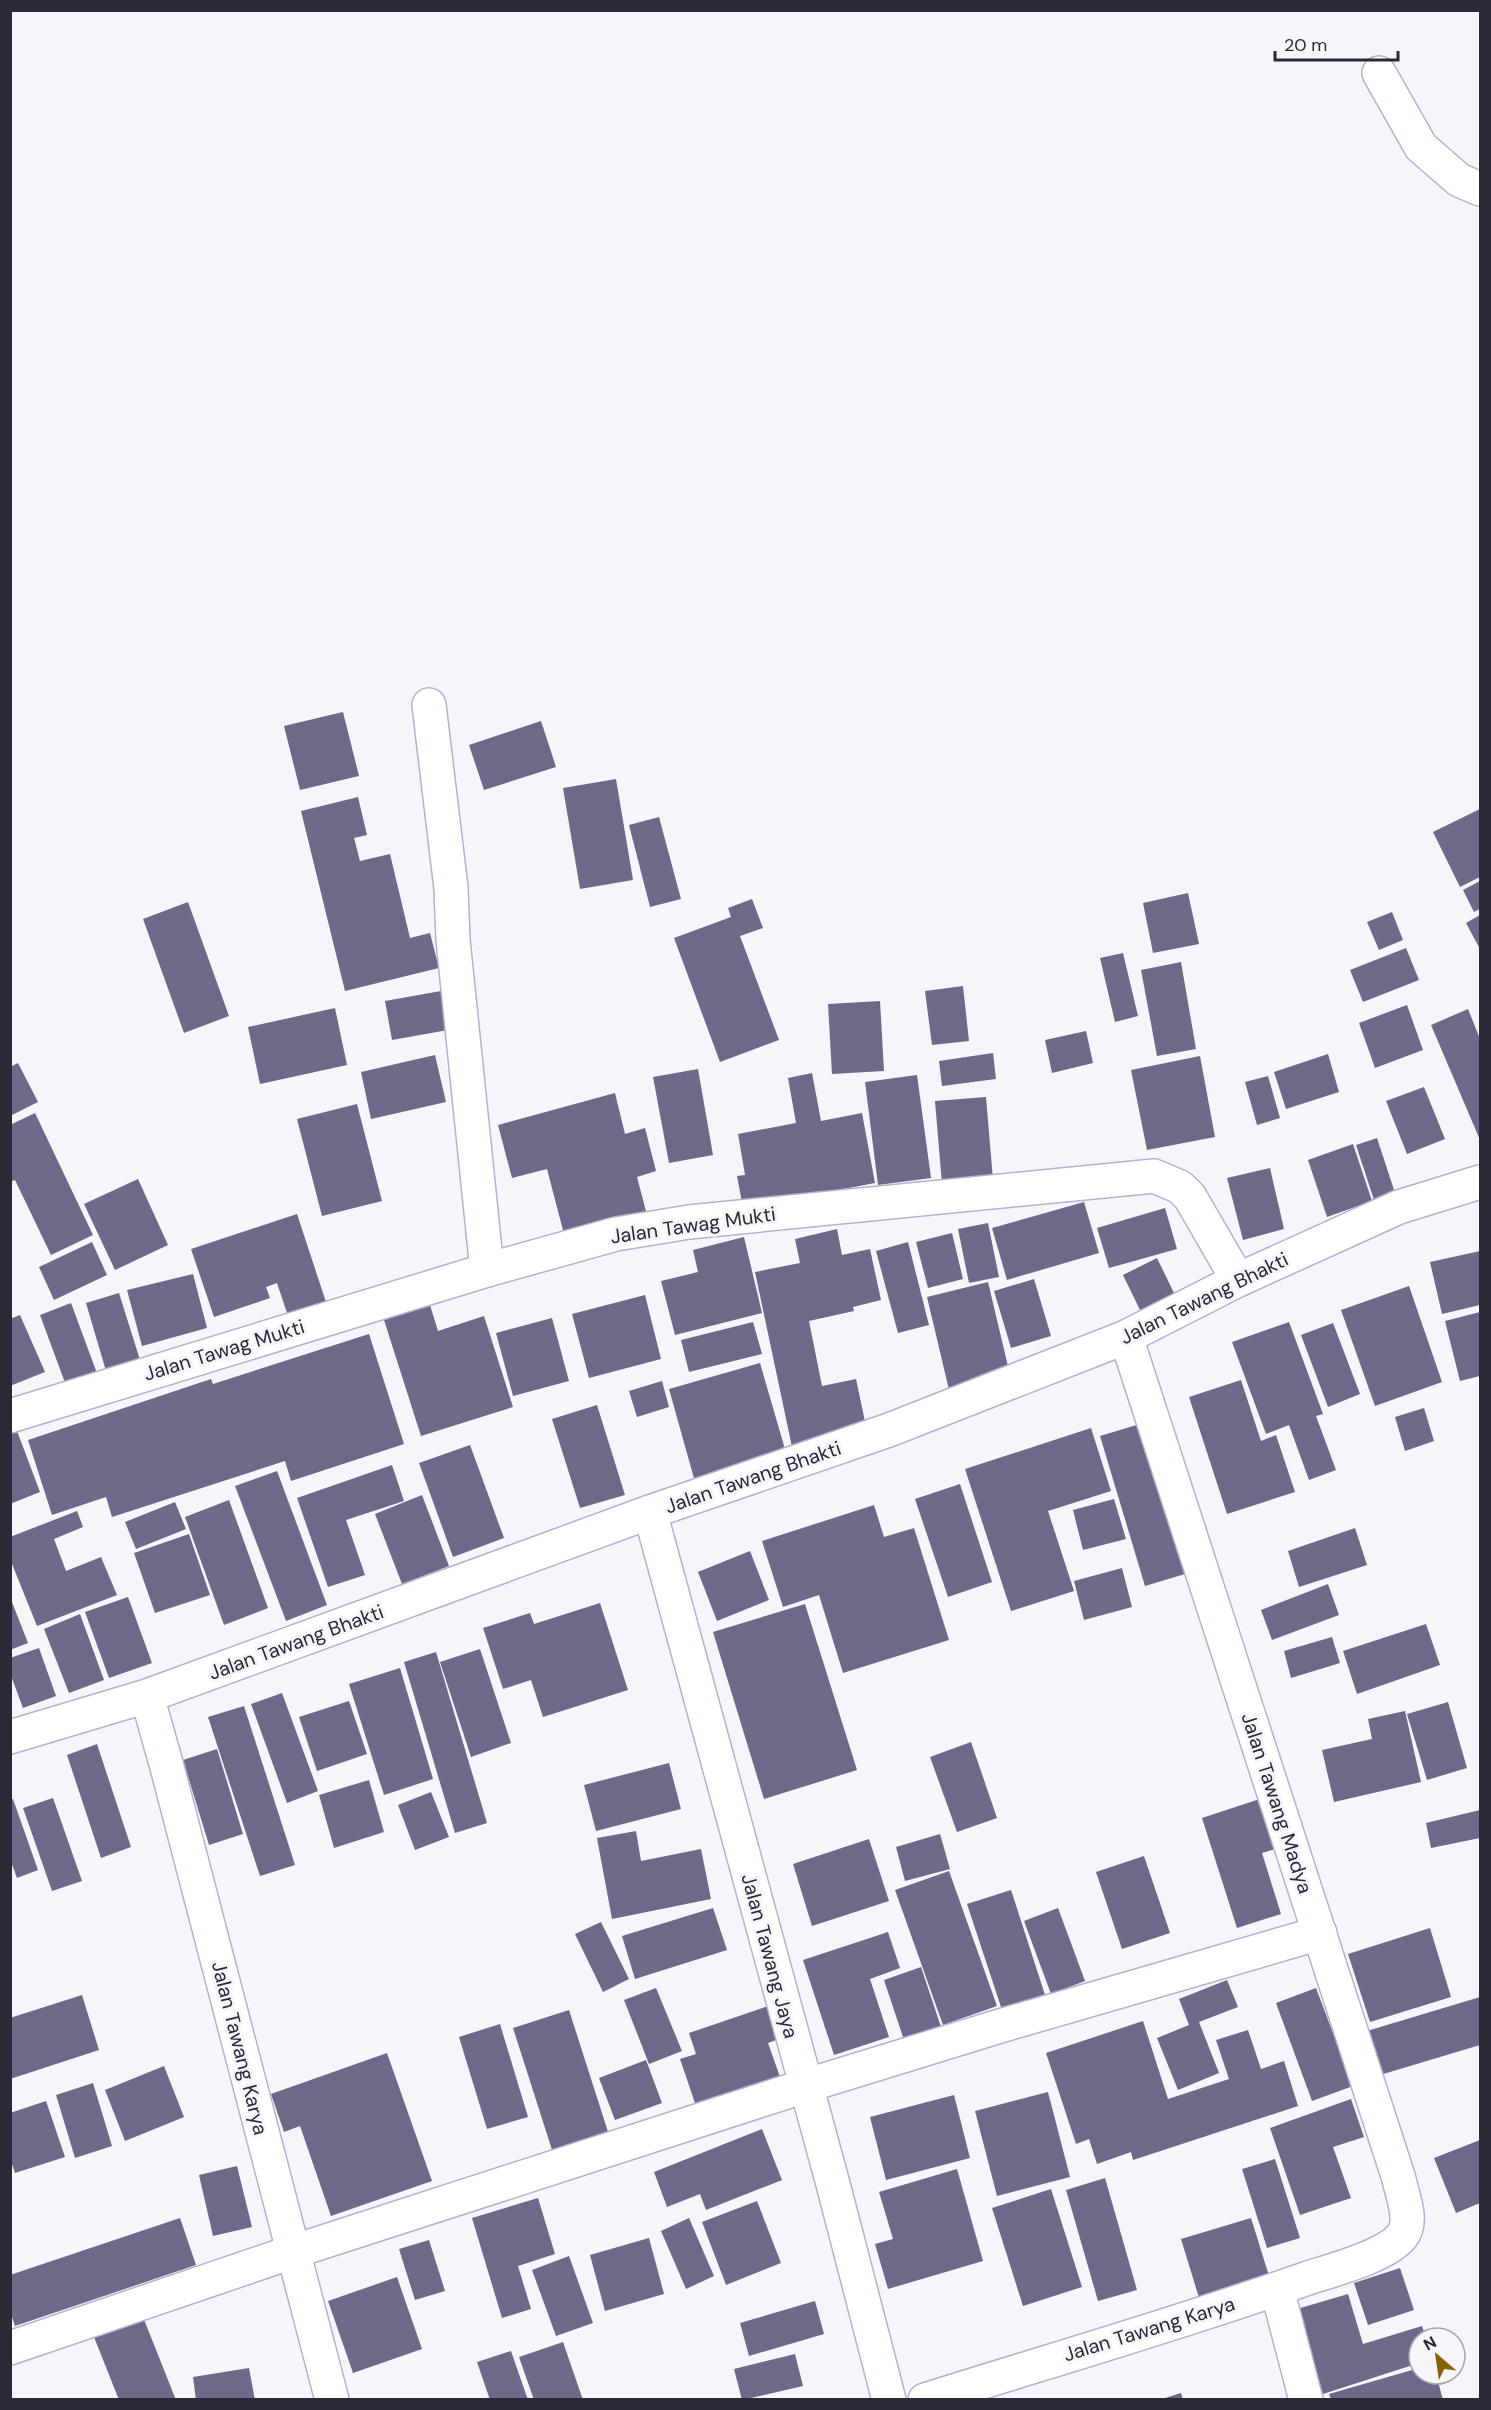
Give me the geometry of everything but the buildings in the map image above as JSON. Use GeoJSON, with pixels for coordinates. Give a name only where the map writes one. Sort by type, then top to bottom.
{"type":"FeatureCollection","features":[{"type":"Feature","properties":{"kind":"street"},"geometry":{"type":"LineString","coordinates":[[1379,73],[1421,147],[1459,180],[1480,189]]}},
{"type":"Feature","properties":{"kind":"street"},"geometry":{"type":"LineString","coordinates":[[429,705],[451,888],[453,940],[487,1270]]}},
{"type":"Feature","properties":{"kind":"street","name":"Jalan Tawag Mukti"},"geometry":{"type":"LineString","coordinates":[[10,1416],[487,1270],[616,1234],[689,1222],[1154,1176],[1180,1187],[1190,1197],[1238,1280]]}},
{"type":"Feature","properties":{"kind":"street","name":"Jalan Tawang Bhakti"},"geometry":{"type":"LineString","coordinates":[[10,1737],[147,1696],[650,1512],[889,1430],[1126,1337],[1238,1280],[1399,1207],[1480,1182]]}},
{"type":"Feature","properties":{"kind":"street","name":"Jalan Tawang Madya"},"geometry":{"type":"LineString","coordinates":[[1126,1337],[1399,2179],[1408,2220],[1406,2230],[1401,2237],[1373,2256]]}},
{"type":"Feature","properties":{"kind":"street","name":"Jalan Tawang Jaya"},"geometry":{"type":"LineString","coordinates":[[650,1512],[889,2400]]}},
{"type":"Feature","properties":{"kind":"street","name":"Jalan Tawang Karya"},"geometry":{"type":"LineString","coordinates":[[147,1696],[332,2400]]}},
{"type":"Feature","properties":{"kind":"street"},"geometry":{"type":"LineString","coordinates":[[10,2348],[292,2252],[805,2086],[1000,2026],[1320,1933]]}},
{"type":"Feature","properties":{"kind":"street","name":"Jalan Tawang Karya"},"geometry":{"type":"LineString","coordinates":[[925,2400],[1277,2289],[1373,2256]]}},
{"type":"Feature","properties":{"kind":"street"},"geometry":{"type":"LineString","coordinates":[[1277,2289],[1306,2400]]}}]}
